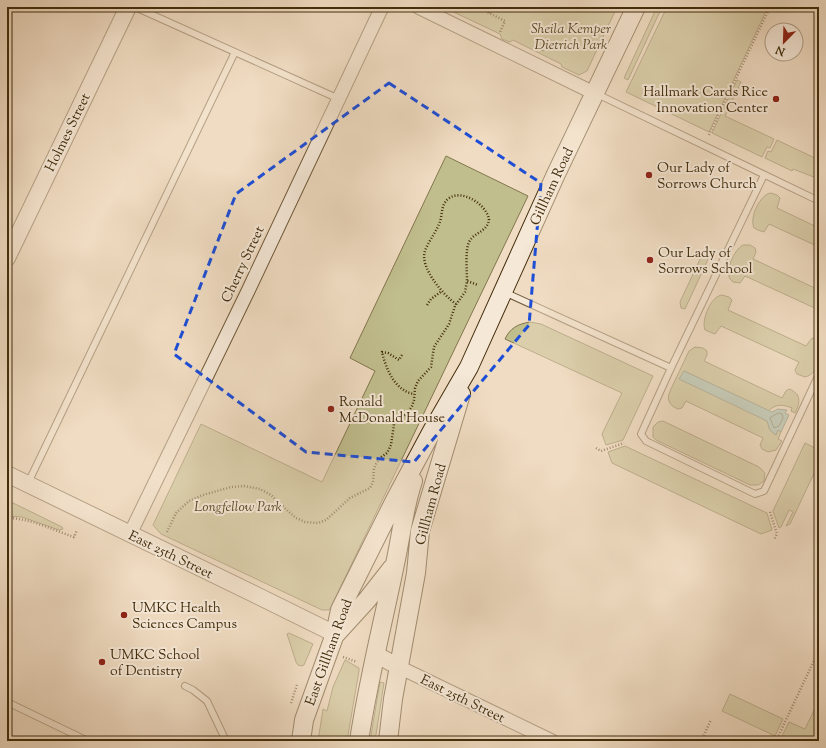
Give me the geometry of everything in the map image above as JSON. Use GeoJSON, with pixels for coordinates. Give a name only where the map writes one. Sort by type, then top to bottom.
{"type":"FeatureCollection","features":[{"type":"Feature","properties":{"kind":"main road","name":"Gillham Road"},"geometry":{"type":"LineString","coordinates":[[388,741],[393,699],[416,574],[420,531],[470,367],[502,291],[594,93],[636,7]]}},
{"type":"Feature","properties":{"kind":"main road","name":"Gillham Road"},"geometry":{"type":"LineString","coordinates":[[394,500],[432,431],[470,367]]}},
{"type":"Feature","properties":{"kind":"main road","name":"Gillham Road"},"geometry":{"type":"LineString","coordinates":[[360,741],[363,716],[375,654],[395,564],[408,494],[432,431]]}},
{"type":"Feature","properties":{"kind":"main road","name":"East Gillham Road"},"geometry":{"type":"LineString","coordinates":[[301,741],[304,720],[335,634],[340,610],[394,500]]}},
{"type":"Feature","properties":{"kind":"main road"},"geometry":{"type":"LineString","coordinates":[[335,634],[367,600],[420,531]]}},
{"type":"Feature","properties":{"kind":"street","name":"Holmes Street"},"geometry":{"type":"LineString","coordinates":[[7,258],[128,7]]}},
{"type":"Feature","properties":{"kind":"street","name":"Cherry Street"},"geometry":{"type":"LineString","coordinates":[[130,534],[382,7]]}},
{"type":"Feature","properties":{"kind":"street"},"geometry":{"type":"LineString","coordinates":[[418,7],[594,93]]}},
{"type":"Feature","properties":{"kind":"street","name":"East 25th Street"},"geometry":{"type":"LineString","coordinates":[[7,474],[335,634]]}},
{"type":"Feature","properties":{"kind":"street","name":"East 25th Street"},"geometry":{"type":"LineString","coordinates":[[375,654],[552,741]]}},
{"type":"Feature","properties":{"kind":"lane"},"geometry":{"type":"LineString","coordinates":[[135,7],[339,99]]}},
{"type":"Feature","properties":{"kind":"lane"},"geometry":{"type":"LineString","coordinates":[[28,484],[235,52]]}},
{"type":"Feature","properties":{"kind":"lane"},"geometry":{"type":"LineString","coordinates":[[594,93],[819,201]]}},
{"type":"Feature","properties":{"kind":"lane"},"geometry":{"type":"LineString","coordinates":[[764,175],[641,434],[646,441],[755,494],[764,491],[819,374]]}},
{"type":"Feature","properties":{"kind":"lane"},"geometry":{"type":"LineString","coordinates":[[502,291],[672,368]]}},
{"type":"Feature","properties":{"kind":"lane"},"geometry":{"type":"LineString","coordinates":[[185,686],[193,690],[206,701],[226,741]]}},
{"type":"Feature","properties":{"kind":"lane"},"geometry":{"type":"LineString","coordinates":[[7,702],[88,741]]}},
{"type":"Feature","properties":{"kind":"path"},"geometry":{"type":"LineString","coordinates":[[477,7],[505,21],[500,32]]}},
{"type":"Feature","properties":{"kind":"path"},"geometry":{"type":"LineString","coordinates":[[489,13],[492,7]]}},
{"type":"Feature","properties":{"kind":"path"},"geometry":{"type":"LineString","coordinates":[[709,135],[770,7]]}},
{"type":"Feature","properties":{"kind":"path"},"geometry":{"type":"LineString","coordinates":[[542,52],[546,42]]}},
{"type":"Feature","properties":{"kind":"path"},"geometry":{"type":"LineString","coordinates":[[167,532],[176,513],[189,501],[212,491],[244,486],[260,489],[271,495],[301,521],[318,523],[326,520],[350,498],[370,488],[373,482],[374,469],[392,442],[392,428],[394,424],[410,410],[418,381],[431,366],[434,347],[449,324],[456,304],[465,292],[467,281],[468,245],[473,237],[486,228],[488,222],[488,216],[485,210],[474,201],[464,196],[455,195],[448,198],[443,204],[440,222],[424,252],[424,258],[426,267],[442,292],[456,304]]}},
{"type":"Feature","properties":{"kind":"path"},"geometry":{"type":"LineString","coordinates":[[467,281],[478,285]]}},
{"type":"Feature","properties":{"kind":"path"},"geometry":{"type":"LineString","coordinates":[[427,305],[432,299],[442,292]]}},
{"type":"Feature","properties":{"kind":"path"},"geometry":{"type":"LineString","coordinates":[[402,355],[399,360],[388,353],[382,352],[386,365],[398,386],[405,391],[414,394]]}},
{"type":"Feature","properties":{"kind":"path"},"geometry":{"type":"LineString","coordinates":[[596,448],[601,451],[624,443]]}},
{"type":"Feature","properties":{"kind":"path"},"geometry":{"type":"LineString","coordinates":[[770,512],[777,534],[774,540]]}},
{"type":"Feature","properties":{"kind":"path"},"geometry":{"type":"LineString","coordinates":[[7,518],[20,519],[74,537],[77,530]]}},
{"type":"Feature","properties":{"kind":"path"},"geometry":{"type":"LineString","coordinates":[[776,741],[819,650]]}},
{"type":"Feature","properties":{"kind":"path"},"geometry":{"type":"LineString","coordinates":[[343,656],[358,662]]}},
{"type":"Feature","properties":{"kind":"path"},"geometry":{"type":"LineString","coordinates":[[701,741],[711,720]]}},
{"type":"Feature","properties":{"kind":"highlighted area"},"geometry":{"type":"Polygon","coordinates":[[[389,83],[541,183],[529,325],[414,462],[306,452],[174,354],[236,194],[389,83]]]}},
{"type":"Feature","properties":{"kind":"green space","name":"Sheila Kemper Dietrich Park"},"geometry":{"type":"Polygon","coordinates":[[[443,7],[617,7],[587,71],[579,75],[562,67],[561,64],[513,40],[510,42],[502,39],[500,34],[443,7]]]}},
{"type":"Feature","properties":{"kind":"green space"},"geometry":{"type":"Polygon","coordinates":[[[657,7],[662,7],[628,80],[624,78],[657,7]]]}},
{"type":"Feature","properties":{"kind":"green space"},"geometry":{"type":"Polygon","coordinates":[[[667,7],[768,7],[709,132],[626,92],[667,7]]]}},
{"type":"Feature","properties":{"kind":"green space"},"geometry":{"type":"Polygon","coordinates":[[[737,80],[741,82],[725,116],[774,139],[770,148],[767,147],[762,157],[712,133],[737,80]]]}},
{"type":"Feature","properties":{"kind":"green space"},"geometry":{"type":"Polygon","coordinates":[[[777,140],[819,160],[819,179],[793,169],[792,171],[765,158],[768,151],[771,152],[777,140]]]}},
{"type":"Feature","properties":{"kind":"green space","name":"Longfellow Park"},"geometry":{"type":"Polygon","coordinates":[[[446,156],[528,196],[329,610],[322,610],[161,534],[153,525],[201,424],[322,482],[375,371],[350,358],[446,156]]]}},
{"type":"Feature","properties":{"kind":"green space"},"geometry":{"type":"Polygon","coordinates":[[[771,193],[780,198],[777,208],[819,228],[819,247],[769,224],[764,232],[754,228],[753,218],[756,207],[763,197],[771,193]]]}},
{"type":"Feature","properties":{"kind":"green space"},"geometry":{"type":"Polygon","coordinates":[[[743,245],[750,245],[755,248],[756,252],[753,259],[819,290],[819,310],[745,276],[740,283],[733,282],[729,275],[731,260],[736,251],[743,245]]]}},
{"type":"Feature","properties":{"kind":"green space"},"geometry":{"type":"Polygon","coordinates":[[[702,255],[710,255],[685,309],[681,308],[680,302],[702,255]]]}},
{"type":"Feature","properties":{"kind":"green space"},"geometry":{"type":"Polygon","coordinates":[[[722,295],[729,297],[732,300],[728,310],[806,346],[812,338],[819,340],[818,362],[814,371],[805,377],[797,374],[795,370],[799,362],[721,326],[715,334],[705,330],[704,320],[708,309],[714,299],[722,295]]]}},
{"type":"Feature","properties":{"kind":"green space"},"geometry":{"type":"Polygon","coordinates":[[[530,322],[541,324],[653,376],[623,440],[606,445],[602,434],[622,393],[505,339],[509,332],[515,327],[530,322]]]}},
{"type":"Feature","properties":{"kind":"green space"},"geometry":{"type":"Polygon","coordinates":[[[695,347],[703,348],[707,351],[704,361],[782,398],[789,389],[796,393],[799,402],[795,413],[791,411],[792,408],[782,405],[776,406],[768,411],[684,371],[768,422],[768,426],[774,434],[776,435],[778,430],[781,432],[778,439],[782,441],[776,450],[768,452],[762,449],[760,445],[763,438],[686,401],[682,408],[678,409],[671,404],[668,397],[670,391],[689,351],[695,347]]]}},
{"type":"Feature","properties":{"kind":"green space"},"geometry":{"type":"Polygon","coordinates":[[[663,421],[759,467],[765,473],[764,481],[758,485],[750,485],[656,440],[653,437],[653,427],[658,422],[663,421]]]}},
{"type":"Feature","properties":{"kind":"green space"},"geometry":{"type":"Polygon","coordinates":[[[805,443],[819,450],[819,463],[790,524],[786,526],[793,512],[789,510],[781,527],[779,528],[773,511],[805,443]]]}},
{"type":"Feature","properties":{"kind":"green space"},"geometry":{"type":"Polygon","coordinates":[[[625,446],[767,513],[772,530],[761,534],[612,463],[608,452],[625,446]]]}},
{"type":"Feature","properties":{"kind":"green space"},"geometry":{"type":"Polygon","coordinates":[[[7,500],[62,527],[63,529],[59,530],[22,517],[7,516],[7,500]]]}},
{"type":"Feature","properties":{"kind":"green space"},"geometry":{"type":"Polygon","coordinates":[[[289,633],[313,644],[304,665],[298,665],[296,662],[287,634],[289,633]]]}},
{"type":"Feature","properties":{"kind":"green space"},"geometry":{"type":"Polygon","coordinates":[[[345,660],[359,668],[347,741],[318,741],[323,709],[327,711],[333,687],[345,660]]]}},
{"type":"Feature","properties":{"kind":"green space"},"geometry":{"type":"Polygon","coordinates":[[[380,682],[384,683],[375,741],[370,741],[380,682]]]}},
{"type":"Feature","properties":{"kind":"green space"},"geometry":{"type":"Polygon","coordinates":[[[730,694],[783,719],[775,736],[722,711],[730,694]]]}},
{"type":"Feature","properties":{"kind":"green space"},"geometry":{"type":"Polygon","coordinates":[[[819,700],[819,741],[787,741],[781,738],[789,722],[805,729],[819,700]]]}},
{"type":"Feature","properties":{"kind":"water"},"geometry":{"type":"Polygon","coordinates":[[[684,371],[772,412],[778,409],[787,410],[785,413],[789,415],[781,432],[778,430],[776,435],[770,430],[767,421],[679,379],[684,371]]]}},
{"type":"Feature","properties":{"kind":"place","name":"Hallmark Cards Rice Innovation Center"},"geometry":{"type":"Point","coordinates":[776,99]}},
{"type":"Feature","properties":{"kind":"place","name":"Our Lady of Sorrows Church"},"geometry":{"type":"Point","coordinates":[649,175]}},
{"type":"Feature","properties":{"kind":"place","name":"Our Lady of Sorrows School"},"geometry":{"type":"Point","coordinates":[650,260]}},
{"type":"Feature","properties":{"kind":"place","name":"Ronald McDonald House"},"geometry":{"type":"Point","coordinates":[331,409]}},
{"type":"Feature","properties":{"kind":"place","name":"UMKC Health Sciences Campus"},"geometry":{"type":"Point","coordinates":[124,615]}},
{"type":"Feature","properties":{"kind":"place","name":"UMKC School of Dentistry"},"geometry":{"type":"Point","coordinates":[102,662]}}]}
